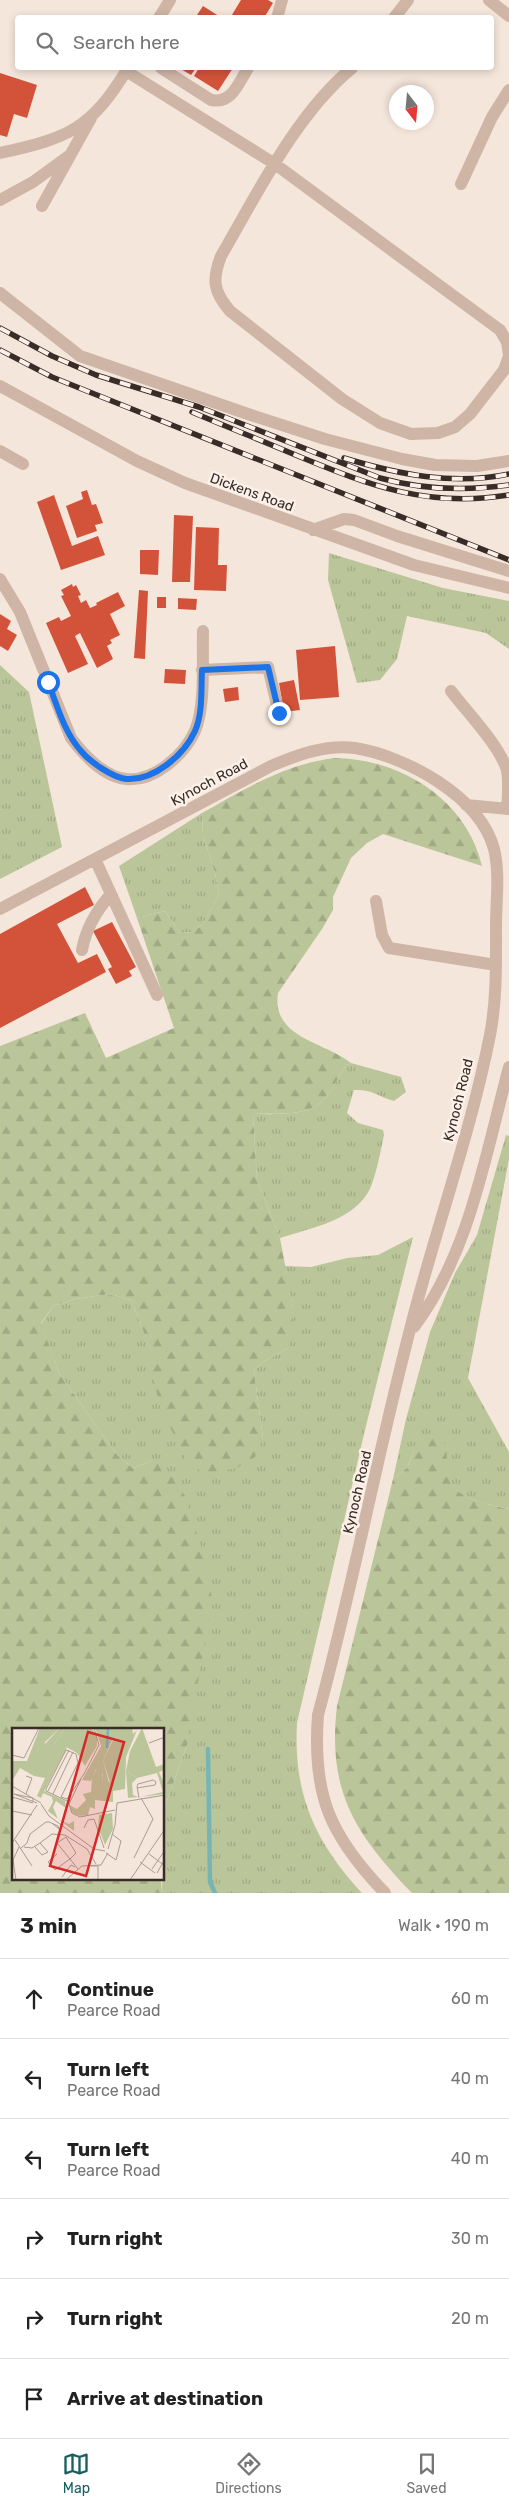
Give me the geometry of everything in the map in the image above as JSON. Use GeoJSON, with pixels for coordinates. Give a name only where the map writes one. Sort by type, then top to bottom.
{"type":"FeatureCollection","features":[{"type":"Feature","properties":{"kind":"street"},"geometry":{"type":"LineString","coordinates":[[161,15],[170,0]]}},
{"type":"Feature","properties":{"kind":"street"},"geometry":{"type":"LineString","coordinates":[[278,15],[282,0]]}},
{"type":"Feature","properties":{"kind":"street"},"geometry":{"type":"LineString","coordinates":[[396,15],[408,0]]}},
{"type":"Feature","properties":{"kind":"street"},"geometry":{"type":"LineString","coordinates":[[490,0],[509,16]]}},
{"type":"Feature","properties":{"kind":"street"},"geometry":{"type":"LineString","coordinates":[[42,206],[93,116],[114,90],[126,70]]}},
{"type":"Feature","properties":{"kind":"street"},"geometry":{"type":"LineString","coordinates":[[129,70],[275,164],[500,330],[507,342],[509,356],[504,370],[470,414],[455,428],[438,434],[412,434],[380,423],[342,399],[230,311],[220,300],[215,287],[215,272],[221,256],[275,164],[336,81],[350,70]]}},
{"type":"Feature","properties":{"kind":"street"},"geometry":{"type":"LineString","coordinates":[[164,70],[211,100],[220,102],[227,100],[247,70]]}},
{"type":"Feature","properties":{"kind":"street"},"geometry":{"type":"LineString","coordinates":[[461,184],[492,117],[509,90]]}},
{"type":"Feature","properties":{"kind":"street"},"geometry":{"type":"LineString","coordinates":[[0,153],[65,136],[93,116]]}},
{"type":"Feature","properties":{"kind":"street"},"geometry":{"type":"LineString","coordinates":[[0,200],[34,182],[74,152]]}},
{"type":"Feature","properties":{"kind":"street"},"geometry":{"type":"LineString","coordinates":[[0,293],[80,356],[248,414],[325,439],[402,459],[435,465],[477,466],[509,461]]}},
{"type":"Feature","properties":{"kind":"street","name":"Dickens Road"},"geometry":{"type":"LineString","coordinates":[[0,386],[137,460],[185,483],[414,565],[509,588]]}},
{"type":"Feature","properties":{"kind":"street"},"geometry":{"type":"LineString","coordinates":[[0,451],[23,464]]}},
{"type":"Feature","properties":{"kind":"street"},"geometry":{"type":"LineString","coordinates":[[313,530],[344,519],[354,520],[397,536],[509,571]]}},
{"type":"Feature","properties":{"kind":"street"},"geometry":{"type":"LineString","coordinates":[[0,579],[20,612],[72,738],[82,752],[111,774],[125,779],[139,778],[160,770],[186,745],[195,730],[199,715],[203,631]]}},
{"type":"Feature","properties":{"kind":"street"},"geometry":{"type":"LineString","coordinates":[[202,670],[268,667],[279,713]]}},
{"type":"Feature","properties":{"kind":"street"},"geometry":{"type":"LineString","coordinates":[[451,691],[481,729],[507,770],[509,782],[508,809],[466,805]]}},
{"type":"Feature","properties":{"kind":"street","name":"Kynoch Road"},"geometry":{"type":"LineString","coordinates":[[0,909],[271,766],[294,756],[321,749],[353,748],[391,758],[442,783],[466,805],[484,828],[494,849],[502,908],[491,1032],[441,1224],[410,1331],[318,1715],[316,1764],[321,1791],[330,1817],[350,1854],[385,1893]]}},
{"type":"Feature","properties":{"kind":"street"},"geometry":{"type":"LineString","coordinates":[[96,859],[157,995]]}},
{"type":"Feature","properties":{"kind":"street"},"geometry":{"type":"LineString","coordinates":[[82,950],[89,925],[101,905],[111,894]]}},
{"type":"Feature","properties":{"kind":"street"},"geometry":{"type":"LineString","coordinates":[[376,902],[382,935],[389,948],[496,965]]}},
{"type":"Feature","properties":{"kind":"street"},"geometry":{"type":"LineString","coordinates":[[410,1331],[428,1306],[463,1237],[509,1067]]}},
{"type":"Feature","properties":{"kind":"green space"},"geometry":{"type":"Polygon","coordinates":[[[329,553],[443,588],[509,601],[509,649],[486,633],[407,616],[397,659],[380,680],[357,683],[328,580],[329,553]]]}},
{"type":"Feature","properties":{"kind":"green space"},"geometry":{"type":"Polygon","coordinates":[[[0,665],[29,692],[62,847],[0,879],[0,665]]]}},
{"type":"Feature","properties":{"kind":"green space"},"geometry":{"type":"Polygon","coordinates":[[[335,758],[360,760],[384,766],[406,775],[427,787],[446,803],[462,821],[474,842],[482,866],[383,834],[367,843],[351,858],[333,897],[333,910],[278,993],[278,1008],[283,1020],[291,1029],[302,1037],[351,1063],[346,1065],[327,1096],[312,1108],[287,1114],[253,1114],[257,1180],[280,1238],[293,1308],[292,1339],[288,1348],[261,1363],[254,1371],[263,1439],[255,1457],[237,1468],[205,1474],[187,1462],[159,1404],[144,1333],[131,1300],[110,1294],[75,1299],[53,1306],[41,1323],[59,1373],[117,1455],[133,1468],[151,1461],[161,1464],[174,1478],[185,1496],[208,1569],[212,1601],[187,1745],[165,1806],[165,1728],[12,1728],[12,1880],[161,1880],[162,1893],[0,1893],[0,1046],[85,1013],[106,1058],[174,1028],[137,918],[165,911],[180,933],[193,932],[203,924],[219,894],[215,873],[203,835],[202,813],[266,779],[317,761],[335,758]]]}},
{"type":"Feature","properties":{"kind":"green space"},"geometry":{"type":"Polygon","coordinates":[[[202,813],[203,835],[215,873],[219,894],[203,924],[193,932],[180,933],[165,911],[137,918],[119,866],[202,813]]]}},
{"type":"Feature","properties":{"kind":"green space"},"geometry":{"type":"Polygon","coordinates":[[[351,1063],[401,1077],[406,1092],[394,1101],[370,1092],[354,1090],[347,1113],[358,1123],[383,1130],[384,1135],[373,1182],[359,1204],[339,1218],[280,1238],[257,1180],[253,1114],[287,1114],[312,1108],[327,1096],[346,1065],[351,1063]]]}},
{"type":"Feature","properties":{"kind":"green space"},"geometry":{"type":"Polygon","coordinates":[[[506,1135],[509,1136],[509,1159],[468,1378],[509,1452],[509,1509],[480,1502],[460,1493],[453,1485],[449,1476],[446,1462],[446,1445],[414,1450],[407,1468],[393,1479],[406,1419],[430,1332],[455,1273],[477,1235],[506,1135]]]}},
{"type":"Feature","properties":{"kind":"green space"},"geometry":{"type":"Polygon","coordinates":[[[413,1237],[364,1434],[297,1723],[299,1772],[303,1795],[310,1815],[331,1855],[362,1893],[162,1893],[162,1880],[165,1880],[165,1806],[187,1745],[151,1461],[133,1468],[117,1455],[59,1373],[41,1324],[53,1306],[75,1299],[110,1294],[131,1300],[144,1333],[263,1439],[254,1371],[261,1363],[288,1348],[293,1308],[284,1266],[311,1267],[347,1258],[378,1255],[413,1237]]]}},
{"type":"Feature","properties":{"kind":"green space"},"geometry":{"type":"Polygon","coordinates":[[[424,1438],[438,1438],[447,1445],[449,1476],[460,1493],[480,1502],[509,1509],[509,1893],[412,1893],[375,1851],[361,1830],[349,1809],[341,1787],[336,1763],[337,1706],[393,1479],[407,1468],[414,1450],[424,1438]]]}},
{"type":"Feature","properties":{"kind":"building"},"geometry":{"type":"Polygon","coordinates":[[[241,0],[268,0],[273,3],[266,15],[232,15],[241,0]]]}},
{"type":"Feature","properties":{"kind":"building"},"geometry":{"type":"Polygon","coordinates":[[[203,6],[217,15],[197,15],[203,6]]]}},
{"type":"Feature","properties":{"kind":"building"},"geometry":{"type":"Polygon","coordinates":[[[182,70],[195,70],[191,75],[182,70]]]}},
{"type":"Feature","properties":{"kind":"building"},"geometry":{"type":"Polygon","coordinates":[[[198,70],[232,70],[218,91],[194,76],[198,70]]]}},
{"type":"Feature","properties":{"kind":"building"},"geometry":{"type":"Polygon","coordinates":[[[0,73],[37,85],[27,118],[14,114],[7,137],[0,135],[0,73]]]}},
{"type":"Feature","properties":{"kind":"building"},"geometry":{"type":"Polygon","coordinates":[[[87,490],[92,505],[96,504],[103,523],[95,525],[97,531],[77,538],[66,506],[83,499],[81,492],[87,490]]]}},
{"type":"Feature","properties":{"kind":"building"},"geometry":{"type":"Polygon","coordinates":[[[54,495],[72,546],[98,536],[105,555],[61,570],[37,502],[54,495]]]}},
{"type":"Feature","properties":{"kind":"building"},"geometry":{"type":"Polygon","coordinates":[[[174,515],[193,516],[190,582],[172,582],[174,515]]]}},
{"type":"Feature","properties":{"kind":"building"},"geometry":{"type":"Polygon","coordinates":[[[196,527],[219,528],[218,565],[227,565],[226,591],[194,590],[196,527]]]}},
{"type":"Feature","properties":{"kind":"building"},"geometry":{"type":"Polygon","coordinates":[[[140,550],[159,550],[158,575],[140,574],[140,550]]]}},
{"type":"Feature","properties":{"kind":"building"},"geometry":{"type":"Polygon","coordinates":[[[72,584],[73,587],[76,585],[81,595],[78,596],[81,603],[86,600],[90,608],[118,592],[125,606],[110,614],[120,635],[110,640],[112,643],[107,646],[113,659],[97,668],[80,633],[75,636],[88,664],[68,673],[46,623],[59,617],[61,621],[71,616],[61,596],[64,595],[61,590],[72,584]]]}},
{"type":"Feature","properties":{"kind":"building"},"geometry":{"type":"Polygon","coordinates":[[[139,590],[148,591],[145,659],[134,658],[139,590]]]}},
{"type":"Feature","properties":{"kind":"building"},"geometry":{"type":"Polygon","coordinates":[[[157,597],[166,597],[166,608],[157,608],[157,597]]]}},
{"type":"Feature","properties":{"kind":"building"},"geometry":{"type":"Polygon","coordinates":[[[178,598],[197,599],[196,610],[178,609],[178,598]]]}},
{"type":"Feature","properties":{"kind":"building"},"geometry":{"type":"Polygon","coordinates":[[[0,614],[11,621],[7,629],[17,635],[8,651],[0,646],[0,614]]]}},
{"type":"Feature","properties":{"kind":"building"},"geometry":{"type":"Polygon","coordinates":[[[335,646],[339,697],[300,700],[296,650],[335,646]]]}},
{"type":"Feature","properties":{"kind":"building"},"geometry":{"type":"Polygon","coordinates":[[[165,669],[186,670],[185,684],[164,683],[165,669]]]}},
{"type":"Feature","properties":{"kind":"building"},"geometry":{"type":"Polygon","coordinates":[[[294,680],[300,710],[284,712],[279,683],[294,680]]]}},
{"type":"Feature","properties":{"kind":"building"},"geometry":{"type":"Polygon","coordinates":[[[238,687],[239,700],[225,702],[223,689],[238,687]]]}},
{"type":"Feature","properties":{"kind":"building"},"geometry":{"type":"Polygon","coordinates":[[[85,887],[94,905],[57,924],[78,963],[97,954],[106,972],[0,1028],[0,934],[85,887]]]}},
{"type":"Feature","properties":{"kind":"building"},"geometry":{"type":"Polygon","coordinates":[[[112,922],[136,967],[129,971],[132,976],[116,984],[108,969],[112,967],[93,931],[112,922]]]}},
{"type":"Feature","properties":{"kind":"waterway"},"geometry":{"type":"LineString","coordinates":[[208,1749],[210,1882],[215,1893]]}},
{"type":"Feature","properties":{"kind":"railway"},"geometry":{"type":"LineString","coordinates":[[0,328],[52,356],[96,375],[199,407],[380,478],[412,485],[460,489],[509,485]]}},
{"type":"Feature","properties":{"kind":"railway"},"geometry":{"type":"LineString","coordinates":[[0,350],[52,377],[509,560]]}},
{"type":"Feature","properties":{"kind":"railway"},"geometry":{"type":"LineString","coordinates":[[192,412],[350,477],[400,492],[452,499],[509,495]]}},
{"type":"Feature","properties":{"kind":"railway"},"geometry":{"type":"LineString","coordinates":[[344,458],[384,469],[426,476],[467,479],[509,474]]}},
{"type":"Feature","properties":{"kind":"route"},"geometry":{"type":"LineString","coordinates":[[48,682],[60,715],[82,752],[111,774],[125,779],[139,778],[160,770],[186,745],[195,730],[199,715],[202,670],[268,667],[279,713]]}}]}
